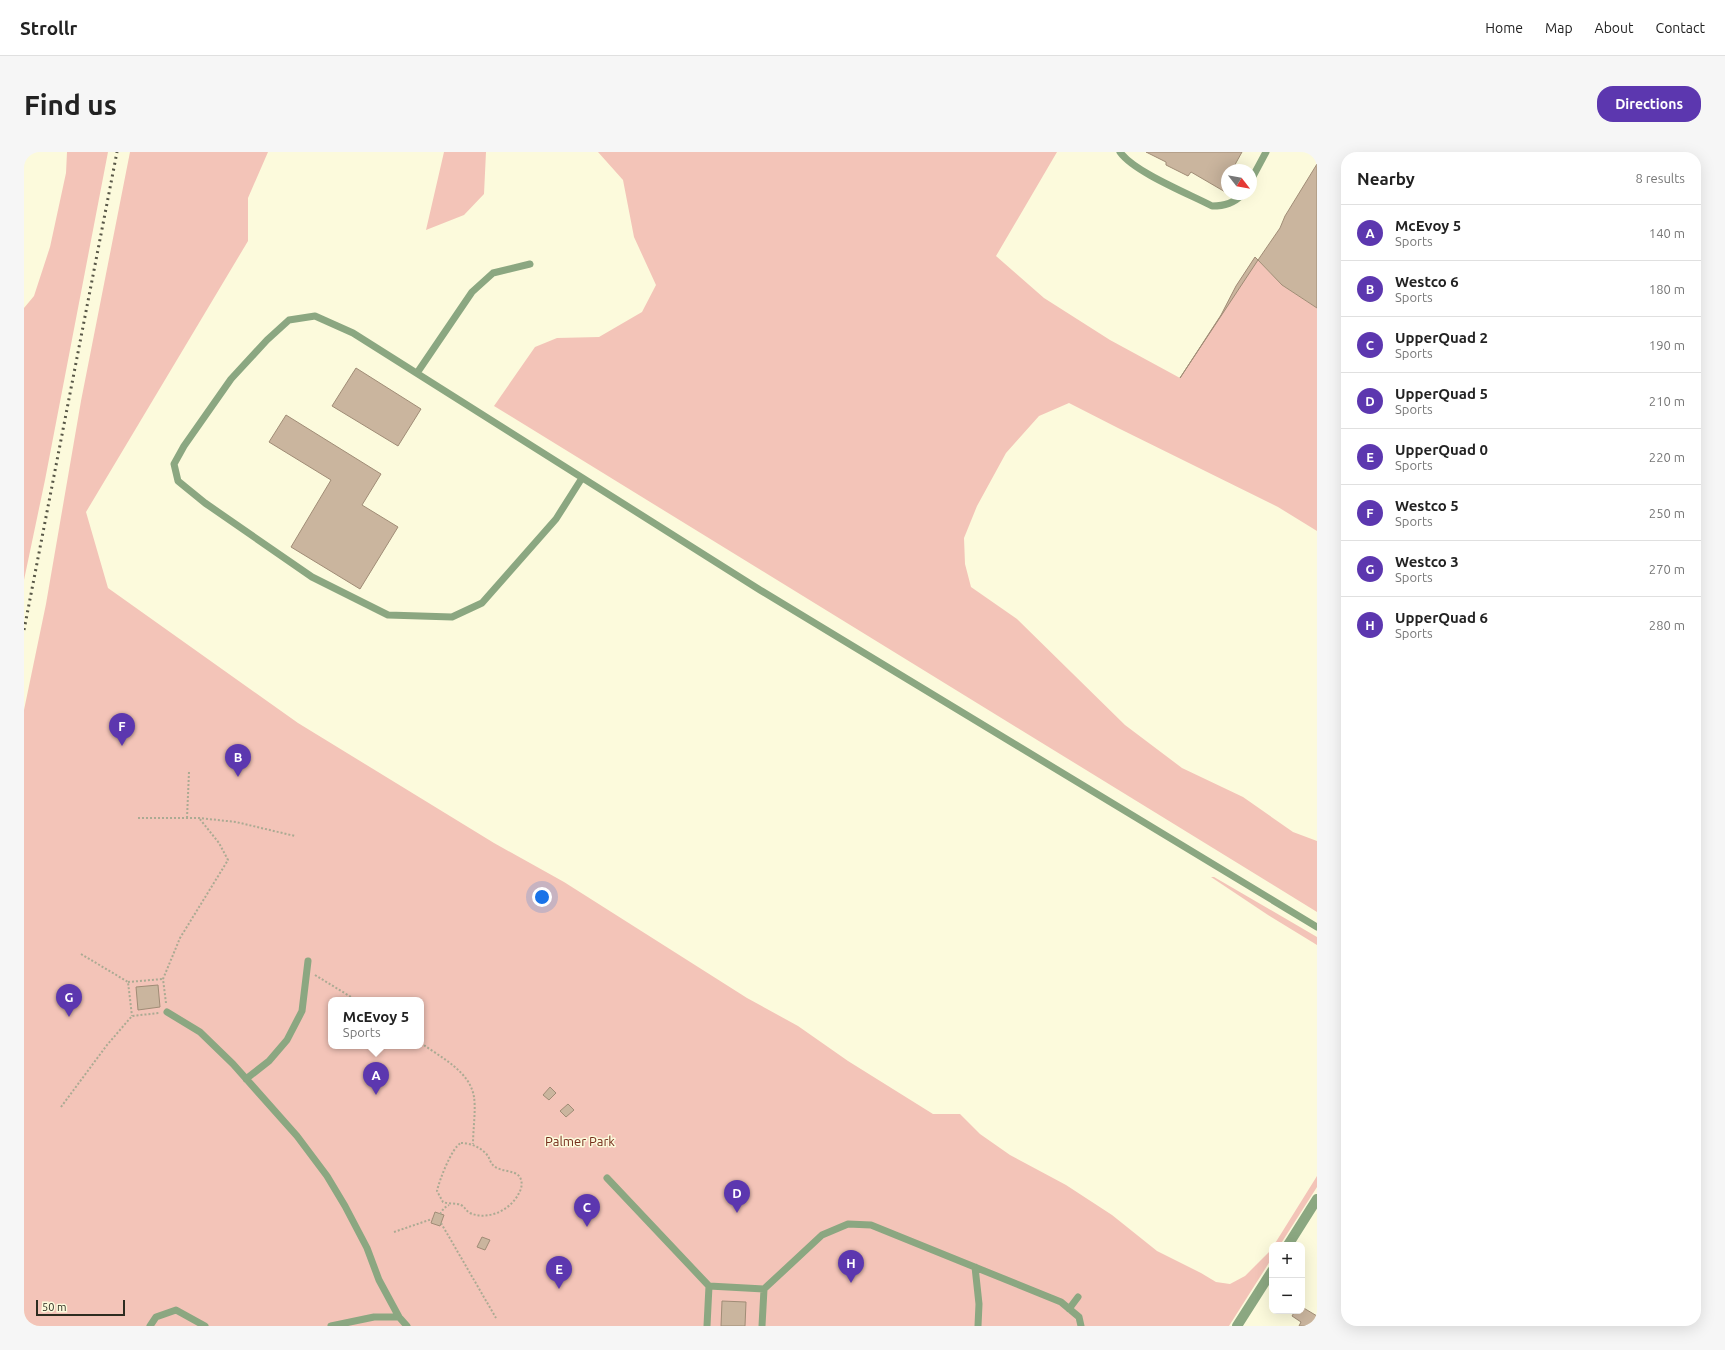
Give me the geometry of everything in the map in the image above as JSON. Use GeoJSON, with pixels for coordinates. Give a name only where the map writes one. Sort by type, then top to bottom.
{"type":"FeatureCollection","features":[{"type":"Feature","properties":{"kind":"street"},"geometry":{"type":"LineString","coordinates":[[1290,1242],[1317,1198]]}},
{"type":"Feature","properties":{"kind":"street"},"geometry":{"type":"LineString","coordinates":[[1238,1326],[1269,1276]]}},
{"type":"Feature","properties":{"kind":"lane"},"geometry":{"type":"LineString","coordinates":[[1120,152],[1136,168],[1212,206],[1223,206],[1236,200]]}},
{"type":"Feature","properties":{"kind":"lane"},"geometry":{"type":"LineString","coordinates":[[1257,169],[1266,152]]}},
{"type":"Feature","properties":{"kind":"lane"},"geometry":{"type":"LineString","coordinates":[[417,374],[472,292],[493,273],[530,264]]}},
{"type":"Feature","properties":{"kind":"lane"},"geometry":{"type":"LineString","coordinates":[[582,478],[556,519],[482,603],[452,617],[388,615],[312,577],[205,504],[178,481],[174,464],[184,446],[231,379],[268,340],[289,320],[315,316],[353,333],[760,590],[1317,927]]}},
{"type":"Feature","properties":{"kind":"lane"},"geometry":{"type":"LineString","coordinates":[[246,1079],[269,1061],[287,1040],[302,1011],[308,961]]}},
{"type":"Feature","properties":{"kind":"lane"},"geometry":{"type":"LineString","coordinates":[[167,1012],[200,1032],[246,1079],[298,1136],[327,1176],[346,1206],[367,1248],[379,1280],[399,1317],[407,1326]]}},
{"type":"Feature","properties":{"kind":"lane"},"geometry":{"type":"LineString","coordinates":[[607,1178],[709,1286],[764,1289]]}},
{"type":"Feature","properties":{"kind":"lane"},"geometry":{"type":"LineString","coordinates":[[762,1326],[764,1289],[822,1235],[848,1224],[871,1225],[1061,1302],[1079,1317],[1081,1326]]}},
{"type":"Feature","properties":{"kind":"lane"},"geometry":{"type":"LineString","coordinates":[[975,1267],[979,1304],[978,1326]]}},
{"type":"Feature","properties":{"kind":"lane"},"geometry":{"type":"LineString","coordinates":[[707,1326],[709,1286]]}},
{"type":"Feature","properties":{"kind":"lane"},"geometry":{"type":"LineString","coordinates":[[1069,1309],[1078,1297]]}},
{"type":"Feature","properties":{"kind":"lane"},"geometry":{"type":"LineString","coordinates":[[150,1326],[156,1317],[176,1310],[205,1326]]}},
{"type":"Feature","properties":{"kind":"lane"},"geometry":{"type":"LineString","coordinates":[[331,1326],[374,1317],[399,1317]]}},
{"type":"Feature","properties":{"kind":"path"},"geometry":{"type":"LineString","coordinates":[[186,818],[189,772]]}},
{"type":"Feature","properties":{"kind":"path"},"geometry":{"type":"LineString","coordinates":[[138,818],[198,818],[236,822],[295,836]]}},
{"type":"Feature","properties":{"kind":"path"},"geometry":{"type":"LineString","coordinates":[[61,1107],[107,1045],[132,1016],[167,1012],[163,979],[180,938],[228,860],[219,843],[198,818]]}},
{"type":"Feature","properties":{"kind":"path"},"geometry":{"type":"LineString","coordinates":[[81,954],[128,982],[163,979]]}},
{"type":"Feature","properties":{"kind":"path"},"geometry":{"type":"LineString","coordinates":[[307,970],[351,997]]}},
{"type":"Feature","properties":{"kind":"path"},"geometry":{"type":"LineString","coordinates":[[128,982],[132,1016]]}},
{"type":"Feature","properties":{"kind":"path"},"geometry":{"type":"LineString","coordinates":[[424,1045],[458,1069],[467,1080],[474,1097],[473,1144]]}},
{"type":"Feature","properties":{"kind":"path"},"geometry":{"type":"LineString","coordinates":[[443,1202],[461,1205],[469,1213],[480,1216],[499,1212],[508,1208],[520,1192],[522,1184],[521,1178],[517,1174],[498,1169],[492,1165],[487,1155],[473,1144],[462,1143],[454,1148],[437,1191],[443,1202],[444,1208]]}},
{"type":"Feature","properties":{"kind":"path"},"geometry":{"type":"LineString","coordinates":[[440,1214],[444,1208],[450,1204]]}},
{"type":"Feature","properties":{"kind":"path"},"geometry":{"type":"LineString","coordinates":[[394,1232],[432,1219]]}},
{"type":"Feature","properties":{"kind":"path"},"geometry":{"type":"LineString","coordinates":[[441,1223],[496,1318]]}},
{"type":"Feature","properties":{"kind":"green space"},"geometry":{"type":"Polygon","coordinates":[[[67,152],[108,152],[45,480],[24,580],[24,308],[34,296],[50,247],[66,173],[67,152]]]}},
{"type":"Feature","properties":{"kind":"green space","name":"Palmer Park"},"geometry":{"type":"Polygon","coordinates":[[[130,152],[268,152],[248,198],[248,241],[86,512],[108,588],[298,723],[494,843],[564,882],[747,998],[798,1026],[848,1061],[933,1114],[960,1114],[980,1134],[1010,1155],[1066,1185],[1112,1215],[1157,1251],[1216,1282],[1230,1284],[1245,1276],[1269,1252],[1269,1263],[1229,1326],[24,1326],[24,710],[46,604],[81,401],[130,152]]]}},
{"type":"Feature","properties":{"kind":"green space"},"geometry":{"type":"Polygon","coordinates":[[[444,152],[486,152],[484,194],[464,215],[426,230],[444,152]]]}},
{"type":"Feature","properties":{"kind":"green space"},"geometry":{"type":"Polygon","coordinates":[[[598,152],[1057,152],[996,256],[1044,298],[1110,340],[1180,378],[1221,315],[1236,286],[1255,257],[1282,285],[1317,308],[1317,531],[1278,507],[1069,403],[1039,416],[1006,453],[977,506],[964,538],[965,564],[971,587],[1017,619],[1125,725],[1182,768],[1243,797],[1293,832],[1317,841],[1317,912],[494,406],[535,347],[557,338],[599,337],[642,312],[656,285],[634,237],[623,180],[598,152]]]}},
{"type":"Feature","properties":{"kind":"green space"},"geometry":{"type":"Polygon","coordinates":[[[1211,877],[1214,877],[1317,937],[1317,945],[1268,915],[1211,877]]]}},
{"type":"Feature","properties":{"kind":"green space"},"geometry":{"type":"Polygon","coordinates":[[[1317,1176],[1317,1187],[1282,1242],[1276,1242],[1317,1176]]]}},
{"type":"Feature","properties":{"kind":"building"},"geometry":{"type":"Polygon","coordinates":[[[1146,152],[1242,152],[1235,164],[1221,164],[1221,190],[1191,172],[1188,176],[1166,165],[1166,162],[1146,152]]]}},
{"type":"Feature","properties":{"kind":"building"},"geometry":{"type":"Polygon","coordinates":[[[1317,164],[1317,308],[1282,285],[1258,260],[1280,228],[1285,216],[1317,164]]]}},
{"type":"Feature","properties":{"kind":"building"},"geometry":{"type":"Polygon","coordinates":[[[1255,257],[1258,260],[1180,378],[1221,315],[1236,286],[1255,257]]]}},
{"type":"Feature","properties":{"kind":"building"},"geometry":{"type":"Polygon","coordinates":[[[356,368],[421,409],[398,446],[332,406],[356,368]]]}},
{"type":"Feature","properties":{"kind":"building"},"geometry":{"type":"Polygon","coordinates":[[[286,415],[381,474],[362,505],[398,527],[360,589],[291,547],[331,480],[269,442],[286,415]]]}},
{"type":"Feature","properties":{"kind":"building"},"geometry":{"type":"Polygon","coordinates":[[[158,985],[160,1007],[138,1010],[136,987],[158,985]]]}},
{"type":"Feature","properties":{"kind":"building"},"geometry":{"type":"Polygon","coordinates":[[[550,1087],[556,1093],[549,1100],[543,1095],[550,1087]]]}},
{"type":"Feature","properties":{"kind":"building"},"geometry":{"type":"Polygon","coordinates":[[[568,1104],[574,1110],[566,1117],[560,1111],[568,1104]]]}},
{"type":"Feature","properties":{"kind":"building"},"geometry":{"type":"Polygon","coordinates":[[[435,1212],[444,1215],[440,1226],[431,1223],[435,1212]]]}},
{"type":"Feature","properties":{"kind":"building"},"geometry":{"type":"Polygon","coordinates":[[[482,1237],[490,1240],[485,1250],[477,1247],[482,1237]]]}},
{"type":"Feature","properties":{"kind":"building"},"geometry":{"type":"Polygon","coordinates":[[[722,1301],[746,1302],[745,1326],[721,1326],[722,1301]]]}},
{"type":"Feature","properties":{"kind":"building"},"geometry":{"type":"Polygon","coordinates":[[[1305,1309],[1317,1316],[1317,1326],[1299,1326],[1301,1322],[1292,1316],[1293,1314],[1305,1314],[1305,1309]]]}},
{"type":"Feature","properties":{"kind":"railway"},"geometry":{"type":"LineString","coordinates":[[24,630],[117,152]]}},
{"type":"Feature","properties":{"kind":"place","name":"Westco 5"},"geometry":{"type":"Point","coordinates":[122,746]}},
{"type":"Feature","properties":{"kind":"place","name":"Westco 6"},"geometry":{"type":"Point","coordinates":[238,777]}},
{"type":"Feature","properties":{"kind":"place","name":"Westco 3"},"geometry":{"type":"Point","coordinates":[69,1017]}},
{"type":"Feature","properties":{"kind":"place","name":"McEvoy 5"},"geometry":{"type":"Point","coordinates":[376,1095]}},
{"type":"Feature","properties":{"kind":"place","name":"UpperQuad 5"},"geometry":{"type":"Point","coordinates":[737,1213]}},
{"type":"Feature","properties":{"kind":"place","name":"UpperQuad 2"},"geometry":{"type":"Point","coordinates":[587,1227]}},
{"type":"Feature","properties":{"kind":"place","name":"UpperQuad 6"},"geometry":{"type":"Point","coordinates":[851,1283]}},
{"type":"Feature","properties":{"kind":"place","name":"UpperQuad 0"},"geometry":{"type":"Point","coordinates":[559,1289]}}]}
